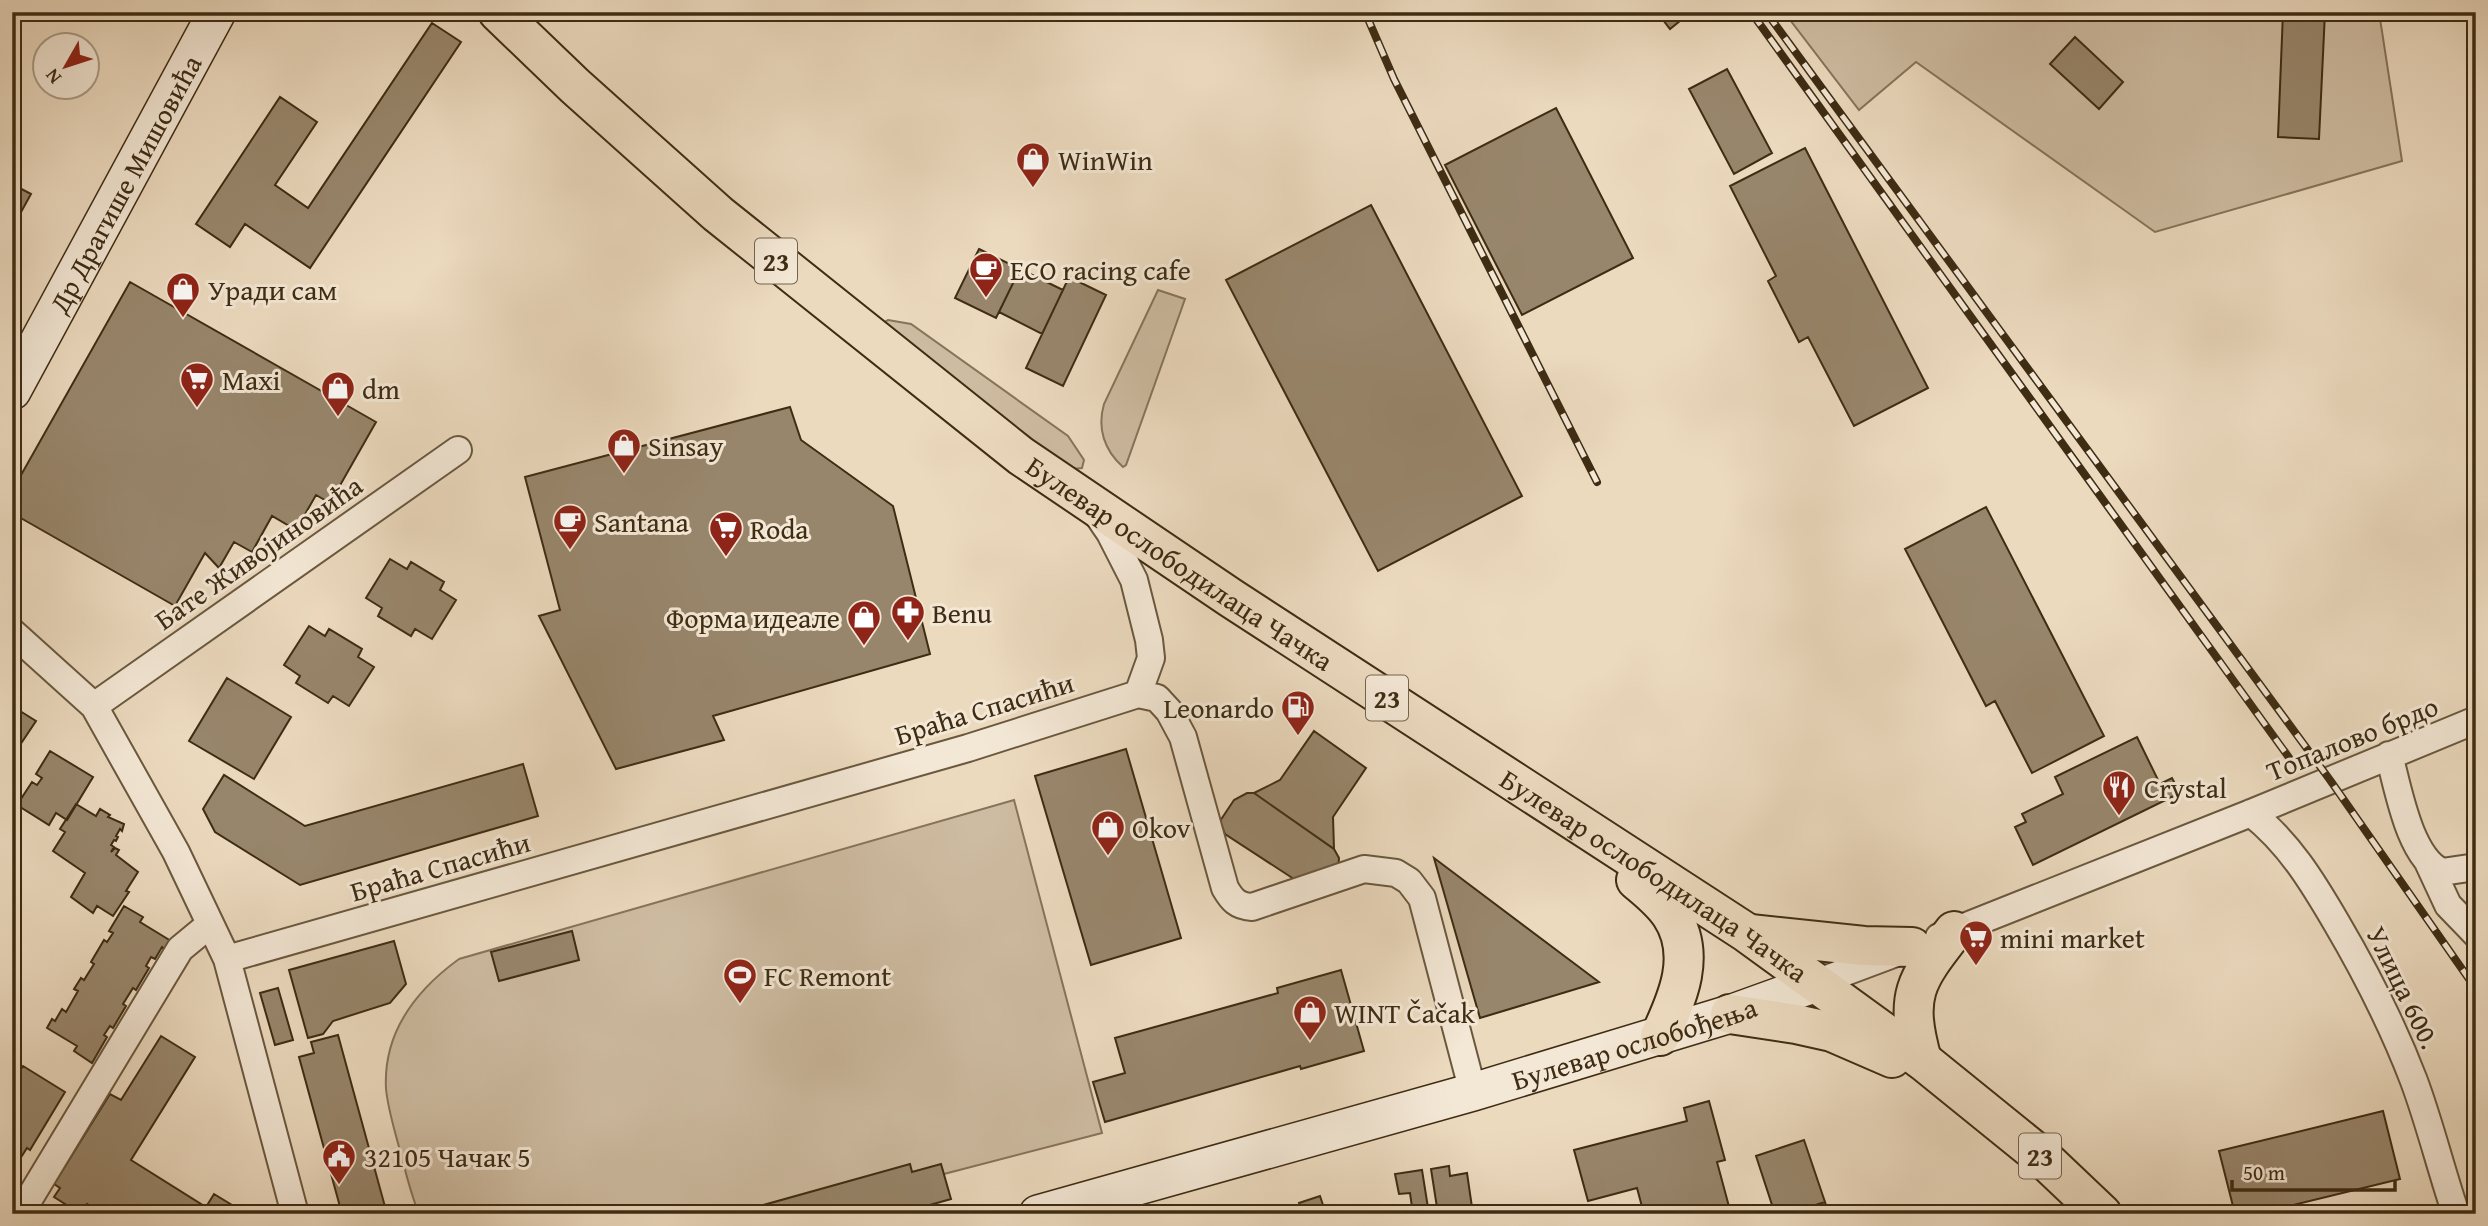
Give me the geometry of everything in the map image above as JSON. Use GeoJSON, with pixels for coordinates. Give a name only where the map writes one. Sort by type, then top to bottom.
{"type":"FeatureCollection","features":[{"type":"Feature","properties":{"kind":"main road","name":"Др Драгише Мишовића"},"geometry":{"type":"LineString","coordinates":[[12,391],[217,12]]}},
{"type":"Feature","properties":{"kind":"main road","name":"Булевар ослободилаца Чачка"},"geometry":{"type":"LineString","coordinates":[[498,12],[575,86],[747,237],[984,428],[1231,598],[1747,933],[1932,1068],[2043,1158],[2102,1214]]}},
{"type":"Feature","properties":{"kind":"main road"},"geometry":{"type":"LineString","coordinates":[[1611,844],[1625,866],[1672,915],[1684,950],[1682,981],[1660,1036]]}},
{"type":"Feature","properties":{"kind":"main road"},"geometry":{"type":"LineString","coordinates":[[1932,1068],[1913,1023],[1914,991],[1925,967],[1954,931]]}},
{"type":"Feature","properties":{"kind":"main road"},"geometry":{"type":"LineString","coordinates":[[1747,933],[1864,946],[1912,947]]}},
{"type":"Feature","properties":{"kind":"main road","name":"Булевар ослобођења"},"geometry":{"type":"LineString","coordinates":[[1038,1214],[1473,1092],[1730,1014],[1816,983]]}},
{"type":"Feature","properties":{"kind":"main road"},"geometry":{"type":"LineString","coordinates":[[1730,1014],[1832,1032],[1890,1058],[1932,1068]]}},
{"type":"Feature","properties":{"kind":"street","name":"Бате Живојиновића"},"geometry":{"type":"LineString","coordinates":[[94,706],[458,450]]}},
{"type":"Feature","properties":{"kind":"street"},"geometry":{"type":"LineString","coordinates":[[1088,501],[1121,552],[1141,604],[1151,658],[1138,694],[1157,698],[1169,711],[1182,737],[1225,888],[1231,899],[1241,906],[1252,907],[1364,869],[1396,873],[1409,881],[1422,898],[1473,1092]]}},
{"type":"Feature","properties":{"kind":"street"},"geometry":{"type":"LineString","coordinates":[[12,632],[94,706],[176,852],[227,959],[295,1214]]}},
{"type":"Feature","properties":{"kind":"street","name":"Браћа Спасићи"},"geometry":{"type":"LineString","coordinates":[[227,959],[955,751],[1138,694]]}},
{"type":"Feature","properties":{"kind":"street","name":"Топалово брдо"},"geometry":{"type":"LineString","coordinates":[[2251,813],[2476,720]]}},
{"type":"Feature","properties":{"kind":"street"},"geometry":{"type":"LineString","coordinates":[[2389,755],[2414,838],[2448,905],[2476,934]]}},
{"type":"Feature","properties":{"kind":"street","name":"Булевар ослобођења"},"geometry":{"type":"LineString","coordinates":[[1816,983],[2251,813]]}},
{"type":"Feature","properties":{"kind":"street","name":"Улица 600."},"geometry":{"type":"LineString","coordinates":[[2251,813],[2269,827],[2291,852],[2326,904],[2379,1001],[2414,1082],[2456,1214]]}},
{"type":"Feature","properties":{"kind":"street"},"geometry":{"type":"LineString","coordinates":[[2428,862],[2442,872],[2476,867]]}},
{"type":"Feature","properties":{"kind":"street"},"geometry":{"type":"LineString","coordinates":[[20,1214],[180,949],[209,925]]}},
{"type":"Feature","properties":{"kind":"street"},"geometry":{"type":"LineString","coordinates":[[2463,1214],[2476,1212]]}},
{"type":"Feature","properties":{"kind":"shaded area"},"geometry":{"type":"Polygon","coordinates":[[[1784,12],[2379,12],[2402,161],[2155,232],[1916,62],[1859,110],[1784,12]]]}},
{"type":"Feature","properties":{"kind":"shaded area"},"geometry":{"type":"Polygon","coordinates":[[[1158,290],[1185,299],[1126,465],[1123,467],[1107,446],[1102,430],[1102,413],[1158,290]]]}},
{"type":"Feature","properties":{"kind":"shaded area"},"geometry":{"type":"Polygon","coordinates":[[[888,320],[911,324],[1068,436],[1084,460],[1082,468],[1073,469],[1066,465],[886,332],[883,323],[888,320]]]}},
{"type":"Feature","properties":{"kind":"shaded area","name":"FC Remont"},"geometry":{"type":"Polygon","coordinates":[[[1014,800],[1102,1133],[944,1174],[890,1214],[419,1214],[390,1111],[386,1069],[396,1032],[405,1015],[429,985],[459,959],[1014,800]]]}},
{"type":"Feature","properties":{"kind":"building"},"geometry":{"type":"Polygon","coordinates":[[[1657,12],[1691,12],[1670,29],[1657,12]]]}},
{"type":"Feature","properties":{"kind":"building"},"geometry":{"type":"Polygon","coordinates":[[[2283,12],[2325,12],[2319,139],[2278,137],[2283,12]]]}},
{"type":"Feature","properties":{"kind":"building"},"geometry":{"type":"Polygon","coordinates":[[[432,23],[461,42],[310,268],[245,224],[230,247],[196,224],[280,97],[317,122],[275,185],[308,208],[432,23]]]}},
{"type":"Feature","properties":{"kind":"building"},"geometry":{"type":"Polygon","coordinates":[[[2075,37],[2123,82],[2099,109],[2050,64],[2075,37]]]}},
{"type":"Feature","properties":{"kind":"building"},"geometry":{"type":"Polygon","coordinates":[[[1727,69],[1772,153],[1734,174],[1689,89],[1727,69]]]}},
{"type":"Feature","properties":{"kind":"building"},"geometry":{"type":"Polygon","coordinates":[[[1556,108],[1633,258],[1522,315],[1445,165],[1556,108]]]}},
{"type":"Feature","properties":{"kind":"building"},"geometry":{"type":"Polygon","coordinates":[[[1805,148],[1928,388],[1854,426],[1808,337],[1799,342],[1768,281],[1776,276],[1730,186],[1805,148]]]}},
{"type":"Feature","properties":{"kind":"building"},"geometry":{"type":"Polygon","coordinates":[[[12,184],[31,194],[15,223],[12,221],[12,184]]]}},
{"type":"Feature","properties":{"kind":"building"},"geometry":{"type":"Polygon","coordinates":[[[1371,205],[1522,496],[1378,571],[1226,280],[1371,205]]]}},
{"type":"Feature","properties":{"kind":"building"},"geometry":{"type":"Polygon","coordinates":[[[979,249],[1020,269],[996,318],[955,298],[979,249]]]}},
{"type":"Feature","properties":{"kind":"building"},"geometry":{"type":"Polygon","coordinates":[[[1020,269],[1063,290],[1042,334],[999,312],[1020,269]]]}},
{"type":"Feature","properties":{"kind":"building"},"geometry":{"type":"Polygon","coordinates":[[[1069,277],[1106,295],[1063,386],[1026,368],[1069,277]]]}},
{"type":"Feature","properties":{"kind":"building"},"geometry":{"type":"Polygon","coordinates":[[[130,282],[376,422],[330,503],[316,495],[296,530],[272,516],[252,552],[234,542],[219,568],[205,553],[175,606],[12,513],[12,491],[130,282]]]}},
{"type":"Feature","properties":{"kind":"building","name":"Roda"},"geometry":{"type":"Polygon","coordinates":[[[790,407],[801,440],[893,506],[930,654],[713,716],[724,740],[616,769],[539,616],[560,610],[525,477],[790,407]]]}},
{"type":"Feature","properties":{"kind":"building"},"geometry":{"type":"Polygon","coordinates":[[[1986,507],[2104,736],[2032,773],[1995,701],[1986,706],[1905,549],[1986,507]]]}},
{"type":"Feature","properties":{"kind":"building"},"geometry":{"type":"Polygon","coordinates":[[[390,559],[407,569],[411,562],[444,582],[440,590],[456,600],[432,639],[415,629],[411,636],[378,616],[382,608],[366,598],[390,559]]]}},
{"type":"Feature","properties":{"kind":"building"},"geometry":{"type":"Polygon","coordinates":[[[309,626],[325,636],[329,629],[362,649],[358,657],[374,667],[349,706],[333,696],[328,703],[296,683],[300,676],[284,665],[309,626]]]}},
{"type":"Feature","properties":{"kind":"building"},"geometry":{"type":"Polygon","coordinates":[[[227,678],[291,717],[254,779],[189,741],[227,678]]]}},
{"type":"Feature","properties":{"kind":"building"},"geometry":{"type":"Polygon","coordinates":[[[12,706],[36,721],[12,757],[12,706]]]}},
{"type":"Feature","properties":{"kind":"building"},"geometry":{"type":"Polygon","coordinates":[[[1314,731],[1366,768],[1333,817],[1334,849],[1254,793],[1280,780],[1314,731]]]}},
{"type":"Feature","properties":{"kind":"building"},"geometry":{"type":"Polygon","coordinates":[[[2137,737],[2160,784],[2172,778],[2180,793],[2033,865],[2015,827],[2026,822],[2022,814],[2063,794],[2055,777],[2137,737]]]}},
{"type":"Feature","properties":{"kind":"building","name":"Okov"},"geometry":{"type":"Polygon","coordinates":[[[1126,749],[1181,938],[1091,965],[1035,776],[1126,749]]]}},
{"type":"Feature","properties":{"kind":"building"},"geometry":{"type":"Polygon","coordinates":[[[50,751],[93,777],[67,820],[56,813],[49,825],[17,805],[32,782],[37,785],[42,778],[36,774],[50,751]]]}},
{"type":"Feature","properties":{"kind":"building"},"geometry":{"type":"Polygon","coordinates":[[[523,764],[538,816],[300,885],[215,832],[203,809],[224,775],[305,826],[523,764]]]}},
{"type":"Feature","properties":{"kind":"building"},"geometry":{"type":"Polygon","coordinates":[[[1247,793],[1254,793],[1334,849],[1339,858],[1338,870],[1300,883],[1225,834],[1220,821],[1234,800],[1247,793]]]}},
{"type":"Feature","properties":{"kind":"building"},"geometry":{"type":"Polygon","coordinates":[[[76,804],[96,816],[100,809],[110,815],[108,817],[124,824],[122,831],[120,829],[116,836],[116,841],[111,845],[114,847],[111,852],[115,848],[119,850],[116,855],[138,872],[113,916],[97,906],[93,913],[71,897],[85,873],[53,851],[65,832],[60,829],[76,804]]]}},
{"type":"Feature","properties":{"kind":"building"},"geometry":{"type":"Polygon","coordinates":[[[1434,858],[1599,982],[1480,1018],[1434,858]]]}},
{"type":"Feature","properties":{"kind":"building"},"geometry":{"type":"Polygon","coordinates":[[[124,906],[143,917],[140,922],[171,941],[165,950],[162,947],[155,959],[151,957],[146,966],[149,968],[136,990],[133,988],[123,1004],[126,1006],[113,1028],[110,1026],[104,1035],[107,1037],[92,1063],[74,1051],[77,1046],[47,1028],[62,1009],[66,1012],[78,991],[74,989],[81,978],[84,980],[94,964],[91,962],[104,940],[107,942],[113,933],[109,931],[124,906]]]}},
{"type":"Feature","properties":{"kind":"building"},"geometry":{"type":"Polygon","coordinates":[[[572,931],[579,960],[499,981],[491,952],[572,931]]]}},
{"type":"Feature","properties":{"kind":"building"},"geometry":{"type":"Polygon","coordinates":[[[394,941],[406,984],[390,1003],[333,1021],[323,1034],[308,1038],[289,970],[394,941]]]}},
{"type":"Feature","properties":{"kind":"building"},"geometry":{"type":"Polygon","coordinates":[[[1341,970],[1364,1051],[1301,1069],[1300,1066],[1105,1122],[1093,1082],[1125,1073],[1115,1038],[1278,993],[1277,988],[1341,970]]]}},
{"type":"Feature","properties":{"kind":"building"},"geometry":{"type":"Polygon","coordinates":[[[278,988],[293,1040],[275,1045],[260,993],[278,988]]]}},
{"type":"Feature","properties":{"kind":"building"},"geometry":{"type":"Polygon","coordinates":[[[338,1035],[387,1214],[342,1214],[299,1057],[314,1053],[311,1042],[338,1035]]]}},
{"type":"Feature","properties":{"kind":"building"},"geometry":{"type":"Polygon","coordinates":[[[161,1036],[195,1057],[131,1160],[206,1207],[214,1194],[237,1208],[233,1214],[102,1214],[87,1204],[81,1214],[54,1197],[60,1188],[54,1184],[110,1094],[121,1100],[161,1036]]]}},
{"type":"Feature","properties":{"kind":"building"},"geometry":{"type":"Polygon","coordinates":[[[23,1066],[65,1092],[30,1150],[27,1148],[18,1162],[12,1159],[12,1083],[23,1066]]]}},
{"type":"Feature","properties":{"kind":"building"},"geometry":{"type":"Polygon","coordinates":[[[1709,1101],[1725,1160],[1717,1162],[1731,1214],[1644,1214],[1637,1188],[1588,1201],[1574,1150],[1687,1121],[1684,1108],[1709,1101]]]}},
{"type":"Feature","properties":{"kind":"building"},"geometry":{"type":"Polygon","coordinates":[[[2383,1111],[2400,1179],[2256,1214],[2235,1214],[2219,1151],[2383,1111]]]}},
{"type":"Feature","properties":{"kind":"building"},"geometry":{"type":"Polygon","coordinates":[[[1804,1140],[1825,1202],[1787,1214],[1775,1214],[1756,1156],[1804,1140]]]}},
{"type":"Feature","properties":{"kind":"building"},"geometry":{"type":"Polygon","coordinates":[[[910,1164],[912,1172],[941,1164],[951,1199],[898,1214],[731,1214],[910,1164]]]}},
{"type":"Feature","properties":{"kind":"building"},"geometry":{"type":"Polygon","coordinates":[[[1449,1166],[1450,1176],[1467,1173],[1473,1214],[1438,1214],[1431,1169],[1449,1166]]]}},
{"type":"Feature","properties":{"kind":"building"},"geometry":{"type":"Polygon","coordinates":[[[1422,1170],[1429,1214],[1413,1214],[1410,1193],[1399,1194],[1395,1174],[1422,1170]]]}},
{"type":"Feature","properties":{"kind":"building"},"geometry":{"type":"Polygon","coordinates":[[[1320,1196],[1326,1214],[1302,1214],[1299,1203],[1320,1196]]]}},
{"type":"Feature","properties":{"kind":"building"},"geometry":{"type":"Polygon","coordinates":[[[1825,1202],[1829,1214],[1787,1214],[1825,1202]]]}},
{"type":"Feature","properties":{"kind":"railway"},"geometry":{"type":"LineString","coordinates":[[1365,12],[1394,79],[1597,482]]}},
{"type":"Feature","properties":{"kind":"railway"},"geometry":{"type":"LineString","coordinates":[[1751,12],[2290,759]]}},
{"type":"Feature","properties":{"kind":"railway"},"geometry":{"type":"LineString","coordinates":[[1766,12],[2330,780],[2476,989]]}},
{"type":"Feature","properties":{"kind":"place","name":"WinWin"},"geometry":{"type":"Point","coordinates":[1033,189]}},
{"type":"Feature","properties":{"kind":"place","name":"ECO racing cafe"},"geometry":{"type":"Point","coordinates":[986,299]}},
{"type":"Feature","properties":{"kind":"place","name":"Уради сам"},"geometry":{"type":"Point","coordinates":[183,319]}},
{"type":"Feature","properties":{"kind":"place","name":"Maxi"},"geometry":{"type":"Point","coordinates":[197,409]}},
{"type":"Feature","properties":{"kind":"place","name":"dm"},"geometry":{"type":"Point","coordinates":[338,418]}},
{"type":"Feature","properties":{"kind":"place","name":"Sinsay"},"geometry":{"type":"Point","coordinates":[624,475]}},
{"type":"Feature","properties":{"kind":"place","name":"Santana"},"geometry":{"type":"Point","coordinates":[570,551]}},
{"type":"Feature","properties":{"kind":"place","name":"Roda"},"geometry":{"type":"Point","coordinates":[726,558]}},
{"type":"Feature","properties":{"kind":"place","name":"Benu"},"geometry":{"type":"Point","coordinates":[908,642]}},
{"type":"Feature","properties":{"kind":"place","name":"Форма идеале"},"geometry":{"type":"Point","coordinates":[864,647]}},
{"type":"Feature","properties":{"kind":"place","name":"Leonardo"},"geometry":{"type":"Point","coordinates":[1298,737]}},
{"type":"Feature","properties":{"kind":"place","name":"Crystal"},"geometry":{"type":"Point","coordinates":[2119,817]}},
{"type":"Feature","properties":{"kind":"place","name":"Okov"},"geometry":{"type":"Point","coordinates":[1108,857]}},
{"type":"Feature","properties":{"kind":"place","name":"mini market"},"geometry":{"type":"Point","coordinates":[1976,967]}},
{"type":"Feature","properties":{"kind":"place","name":"FC Remont"},"geometry":{"type":"Point","coordinates":[740,1005]}},
{"type":"Feature","properties":{"kind":"place","name":"WINT Čačak"},"geometry":{"type":"Point","coordinates":[1310,1042]}},
{"type":"Feature","properties":{"kind":"place","name":"32105 Чачак 5"},"geometry":{"type":"Point","coordinates":[339,1186]}}]}
